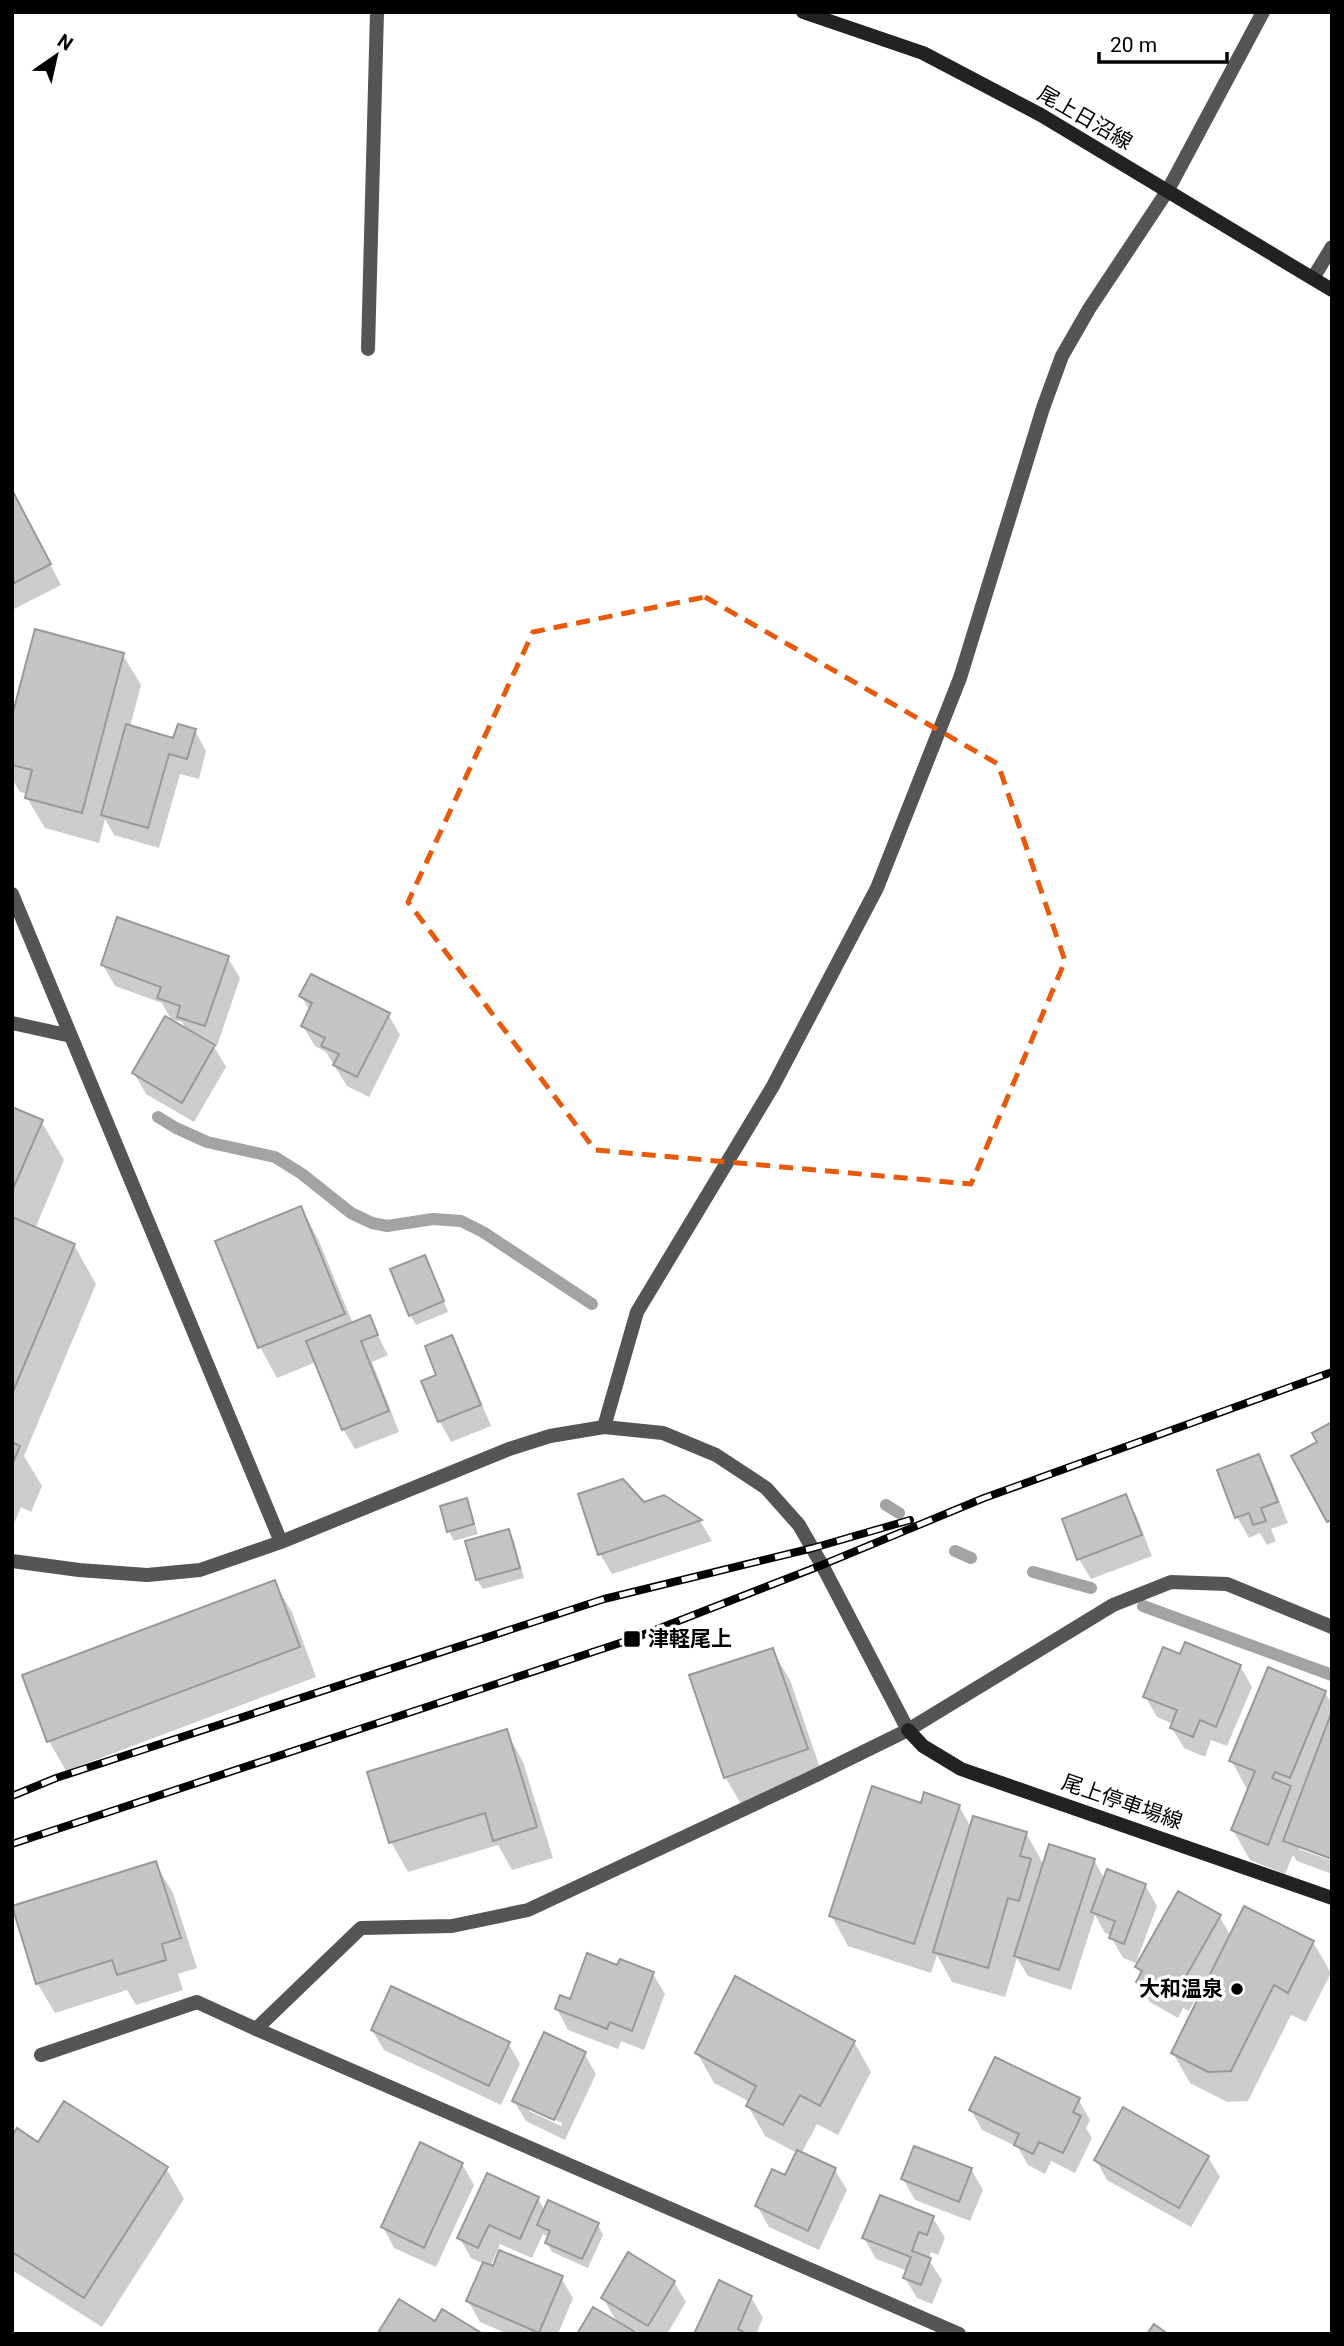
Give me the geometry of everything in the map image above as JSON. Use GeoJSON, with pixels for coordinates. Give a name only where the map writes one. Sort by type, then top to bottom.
{"type":"FeatureCollection","features":[{"type":"Feature","properties":{"kind":"main road","name":"尾上日沼線"},"geometry":{"type":"LineString","coordinates":[[803,12],[923,53],[1041,115],[1332,290]]}},
{"type":"Feature","properties":{"kind":"main road","name":"尾上停車場線"},"geometry":{"type":"LineString","coordinates":[[908,1730],[923,1746],[961,1769],[1332,1898]]}},
{"type":"Feature","properties":{"kind":"street"},"geometry":{"type":"LineString","coordinates":[[368,349],[377,12]]}},
{"type":"Feature","properties":{"kind":"street"},"geometry":{"type":"LineString","coordinates":[[604,1427],[637,1312],[773,1087],[877,888],[960,678],[1043,408],[1062,356],[1089,309],[1168,190],[1263,12]]}},
{"type":"Feature","properties":{"kind":"street"},"geometry":{"type":"LineString","coordinates":[[1313,278],[1332,247]]}},
{"type":"Feature","properties":{"kind":"street"},"geometry":{"type":"LineString","coordinates":[[12,894],[281,1542]]}},
{"type":"Feature","properties":{"kind":"street"},"geometry":{"type":"LineString","coordinates":[[12,1023],[72,1036]]}},
{"type":"Feature","properties":{"kind":"street"},"geometry":{"type":"LineString","coordinates":[[12,1561],[79,1570],[147,1574],[200,1570],[281,1542],[550,1436],[604,1427],[663,1433],[716,1455],[766,1488],[799,1525],[908,1730]]}},
{"type":"Feature","properties":{"kind":"street"},"geometry":{"type":"LineString","coordinates":[[256,2029],[361,1927],[452,1926],[528,1910],[908,1730],[1113,1605],[1171,1582],[1227,1584],[1332,1627]]}},
{"type":"Feature","properties":{"kind":"street"},"geometry":{"type":"LineString","coordinates":[[41,2055],[197,2002],[959,2334]]}},
{"type":"Feature","properties":{"kind":"highlighted area"},"geometry":{"type":"Polygon","coordinates":[[[705,597],[998,764],[1065,961],[971,1184],[595,1150],[408,902],[533,632],[705,597]]]}},
{"type":"Feature","properties":{"kind":"building"},"geometry":{"type":"Polygon","coordinates":[[[12,490],[51,564],[12,584],[12,490]]]}},
{"type":"Feature","properties":{"kind":"building"},"geometry":{"type":"Polygon","coordinates":[[[35,629],[124,653],[82,813],[25,798],[32,770],[12,765],[12,716],[35,629]]]}},
{"type":"Feature","properties":{"kind":"building"},"geometry":{"type":"Polygon","coordinates":[[[126,724],[173,738],[178,724],[196,729],[187,759],[169,754],[148,828],[101,815],[126,724]]]}},
{"type":"Feature","properties":{"kind":"building"},"geometry":{"type":"Polygon","coordinates":[[[117,917],[229,956],[205,1026],[177,1017],[180,1006],[157,998],[161,987],[101,965],[117,917]]]}},
{"type":"Feature","properties":{"kind":"building"},"geometry":{"type":"Polygon","coordinates":[[[311,974],[390,1013],[357,1077],[333,1065],[339,1054],[321,1046],[325,1038],[301,1026],[312,1003],[299,996],[311,974]]]}},
{"type":"Feature","properties":{"kind":"building"},"geometry":{"type":"Polygon","coordinates":[[[165,1016],[215,1045],[182,1103],[132,1073],[165,1016]]]}},
{"type":"Feature","properties":{"kind":"building"},"geometry":{"type":"Polygon","coordinates":[[[12,1107],[43,1120],[12,1191],[12,1107]]]}},
{"type":"Feature","properties":{"kind":"building"},"geometry":{"type":"Polygon","coordinates":[[[301,1206],[345,1314],[258,1348],[215,1241],[301,1206]]]}},
{"type":"Feature","properties":{"kind":"building"},"geometry":{"type":"Polygon","coordinates":[[[12,1217],[75,1244],[12,1394],[12,1217]]]}},
{"type":"Feature","properties":{"kind":"building"},"geometry":{"type":"Polygon","coordinates":[[[425,1255],[444,1301],[409,1316],[390,1269],[425,1255]]]}},
{"type":"Feature","properties":{"kind":"building"},"geometry":{"type":"Polygon","coordinates":[[[370,1315],[378,1335],[361,1341],[389,1411],[342,1430],[306,1341],[370,1315]]]}},
{"type":"Feature","properties":{"kind":"building"},"geometry":{"type":"Polygon","coordinates":[[[452,1335],[481,1405],[438,1422],[421,1381],[436,1375],[425,1346],[452,1335]]]}},
{"type":"Feature","properties":{"kind":"building"},"geometry":{"type":"Polygon","coordinates":[[[1332,1422],[1332,1520],[1327,1522],[1291,1456],[1317,1442],[1312,1433],[1332,1422]]]}},
{"type":"Feature","properties":{"kind":"building"},"geometry":{"type":"Polygon","coordinates":[[[12,1442],[20,1446],[12,1465],[12,1442]]]}},
{"type":"Feature","properties":{"kind":"building"},"geometry":{"type":"Polygon","coordinates":[[[1259,1454],[1278,1502],[1261,1508],[1266,1521],[1253,1525],[1249,1513],[1235,1518],[1217,1470],[1259,1454]]]}},
{"type":"Feature","properties":{"kind":"building"},"geometry":{"type":"Polygon","coordinates":[[[623,1479],[644,1502],[664,1495],[702,1520],[598,1555],[578,1494],[623,1479]]]}},
{"type":"Feature","properties":{"kind":"building"},"geometry":{"type":"Polygon","coordinates":[[[1126,1494],[1142,1535],[1077,1560],[1062,1519],[1126,1494]]]}},
{"type":"Feature","properties":{"kind":"building"},"geometry":{"type":"Polygon","coordinates":[[[467,1498],[474,1524],[447,1532],[440,1506],[467,1498]]]}},
{"type":"Feature","properties":{"kind":"building"},"geometry":{"type":"Polygon","coordinates":[[[509,1529],[520,1568],[476,1580],[465,1541],[509,1529]]]}},
{"type":"Feature","properties":{"kind":"building"},"geometry":{"type":"Polygon","coordinates":[[[275,1580],[300,1647],[47,1742],[22,1675],[275,1580]]]}},
{"type":"Feature","properties":{"kind":"building"},"geometry":{"type":"Polygon","coordinates":[[[1185,1642],[1241,1665],[1216,1727],[1200,1720],[1193,1737],[1170,1728],[1177,1710],[1143,1697],[1163,1647],[1180,1654],[1185,1642]]]}},
{"type":"Feature","properties":{"kind":"building"},"geometry":{"type":"Polygon","coordinates":[[[773,1648],[808,1749],[724,1778],[689,1675],[773,1648]]]}},
{"type":"Feature","properties":{"kind":"building"},"geometry":{"type":"Polygon","coordinates":[[[1268,1667],[1326,1691],[1290,1778],[1275,1772],[1272,1778],[1291,1786],[1268,1845],[1231,1830],[1255,1771],[1229,1761],[1268,1667]]]}},
{"type":"Feature","properties":{"kind":"building"},"geometry":{"type":"Polygon","coordinates":[[[1332,1711],[1332,1859],[1283,1841],[1332,1711]]]}},
{"type":"Feature","properties":{"kind":"building"},"geometry":{"type":"Polygon","coordinates":[[[507,1729],[537,1827],[493,1841],[485,1813],[389,1843],[367,1772],[507,1729]]]}},
{"type":"Feature","properties":{"kind":"building"},"geometry":{"type":"Polygon","coordinates":[[[872,1786],[921,1803],[924,1792],[960,1805],[914,1944],[829,1916],[872,1786]]]}},
{"type":"Feature","properties":{"kind":"building"},"geometry":{"type":"Polygon","coordinates":[[[973,1816],[1027,1832],[1020,1856],[1031,1859],[1019,1901],[1008,1898],[988,1968],[933,1952],[973,1816]]]}},
{"type":"Feature","properties":{"kind":"building"},"geometry":{"type":"Polygon","coordinates":[[[1049,1844],[1095,1859],[1059,1970],[1014,1956],[1049,1844]]]}},
{"type":"Feature","properties":{"kind":"building"},"geometry":{"type":"Polygon","coordinates":[[[156,1861],[181,1938],[162,1944],[166,1960],[117,1975],[112,1960],[36,1984],[12,1906],[156,1861]]]}},
{"type":"Feature","properties":{"kind":"building"},"geometry":{"type":"Polygon","coordinates":[[[1107,1869],[1146,1884],[1124,1944],[1109,1938],[1115,1921],[1091,1912],[1107,1869]]]}},
{"type":"Feature","properties":{"kind":"building"},"geometry":{"type":"Polygon","coordinates":[[[1178,1891],[1221,1915],[1177,1992],[1172,1989],[1166,1999],[1136,1982],[1142,1971],[1135,1967],[1178,1891]]]}},
{"type":"Feature","properties":{"kind":"building","name":"大和温泉"},"geometry":{"type":"Polygon","coordinates":[[[1244,1906],[1314,1941],[1288,1993],[1274,1985],[1231,2071],[1208,2072],[1171,2053],[1244,1906]]]}},
{"type":"Feature","properties":{"kind":"building"},"geometry":{"type":"Polygon","coordinates":[[[587,1953],[617,1965],[620,1959],[654,1972],[632,2031],[610,2022],[607,2029],[555,2009],[560,1995],[570,1999],[587,1953]]]}},
{"type":"Feature","properties":{"kind":"building"},"geometry":{"type":"Polygon","coordinates":[[[735,1976],[855,2041],[820,2106],[800,2095],[783,2125],[746,2106],[756,2086],[695,2053],[735,1976]]]}},
{"type":"Feature","properties":{"kind":"building"},"geometry":{"type":"Polygon","coordinates":[[[391,1986],[510,2042],[489,2086],[371,2030],[391,1986]]]}},
{"type":"Feature","properties":{"kind":"building"},"geometry":{"type":"Polygon","coordinates":[[[544,2032],[586,2052],[554,2120],[512,2101],[544,2032]]]}},
{"type":"Feature","properties":{"kind":"building"},"geometry":{"type":"Polygon","coordinates":[[[995,2057],[1080,2098],[1073,2112],[1081,2116],[1063,2153],[1039,2142],[1033,2154],[1014,2145],[1019,2134],[969,2110],[995,2057]]]}},
{"type":"Feature","properties":{"kind":"building"},"geometry":{"type":"Polygon","coordinates":[[[64,2101],[168,2167],[84,2298],[12,2252],[12,2136],[17,2128],[38,2142],[64,2101]]]}},
{"type":"Feature","properties":{"kind":"building"},"geometry":{"type":"Polygon","coordinates":[[[1123,2107],[1209,2156],[1179,2208],[1094,2160],[1123,2107]]]}},
{"type":"Feature","properties":{"kind":"building"},"geometry":{"type":"Polygon","coordinates":[[[420,2142],[463,2163],[424,2248],[381,2227],[420,2142]]]}},
{"type":"Feature","properties":{"kind":"building"},"geometry":{"type":"Polygon","coordinates":[[[914,2146],[972,2168],[959,2202],[901,2179],[914,2146]]]}},
{"type":"Feature","properties":{"kind":"building"},"geometry":{"type":"Polygon","coordinates":[[[797,2150],[836,2168],[808,2231],[755,2206],[772,2169],[785,2175],[797,2150]]]}},
{"type":"Feature","properties":{"kind":"building"},"geometry":{"type":"Polygon","coordinates":[[[487,2173],[539,2197],[520,2239],[489,2225],[478,2248],[457,2238],[487,2173]]]}},
{"type":"Feature","properties":{"kind":"building"},"geometry":{"type":"Polygon","coordinates":[[[880,2195],[934,2216],[927,2235],[919,2232],[912,2251],[931,2258],[921,2285],[903,2278],[911,2257],[862,2238],[880,2195]]]}},
{"type":"Feature","properties":{"kind":"building"},"geometry":{"type":"Polygon","coordinates":[[[548,2200],[599,2223],[582,2259],[545,2243],[550,2231],[537,2225],[548,2200]]]}},
{"type":"Feature","properties":{"kind":"building"},"geometry":{"type":"Polygon","coordinates":[[[499,2250],[563,2276],[539,2333],[466,2301],[483,2262],[493,2266],[499,2250]]]}},
{"type":"Feature","properties":{"kind":"building"},"geometry":{"type":"Polygon","coordinates":[[[628,2252],[675,2281],[648,2326],[601,2298],[628,2252]]]}},
{"type":"Feature","properties":{"kind":"building"},"geometry":{"type":"Polygon","coordinates":[[[719,2280],[752,2296],[738,2329],[747,2334],[694,2334],[719,2280]]]}},
{"type":"Feature","properties":{"kind":"building"},"geometry":{"type":"Polygon","coordinates":[[[399,2299],[435,2321],[442,2309],[483,2334],[383,2334],[379,2331],[399,2299]]]}},
{"type":"Feature","properties":{"kind":"building"},"geometry":{"type":"Polygon","coordinates":[[[593,2307],[637,2333],[637,2334],[577,2334],[593,2307]]]}},
{"type":"Feature","properties":{"kind":"building"},"geometry":{"type":"Polygon","coordinates":[[[1154,2324],[1168,2334],[1147,2334],[1154,2324]]]}},
{"type":"Feature","properties":{"kind":"waterway"},"geometry":{"type":"LineString","coordinates":[[158,1117],[207,1142],[275,1157],[302,1174],[351,1213],[372,1223],[387,1226],[433,1219],[461,1221],[483,1232],[592,1304]]}},
{"type":"Feature","properties":{"kind":"waterway"},"geometry":{"type":"LineString","coordinates":[[886,1505],[899,1513]]}},
{"type":"Feature","properties":{"kind":"waterway"},"geometry":{"type":"LineString","coordinates":[[955,1551],[971,1558]]}},
{"type":"Feature","properties":{"kind":"waterway"},"geometry":{"type":"LineString","coordinates":[[1033,1572],[1091,1588]]}},
{"type":"Feature","properties":{"kind":"waterway"},"geometry":{"type":"LineString","coordinates":[[1143,1606],[1332,1675]]}},
{"type":"Feature","properties":{"kind":"railway"},"geometry":{"type":"LineString","coordinates":[[12,1844],[632,1639],[984,1498],[1332,1372]]}},
{"type":"Feature","properties":{"kind":"railway"},"geometry":{"type":"LineString","coordinates":[[12,1796],[56,1778],[604,1599],[813,1548],[910,1520]]}},
{"type":"Feature","properties":{"kind":"place","name":"津軽尾上"},"geometry":{"type":"Point","coordinates":[632,1639]}},
{"type":"Feature","properties":{"kind":"place","name":"大和温泉"},"geometry":{"type":"Point","coordinates":[1237,1989]}}]}
